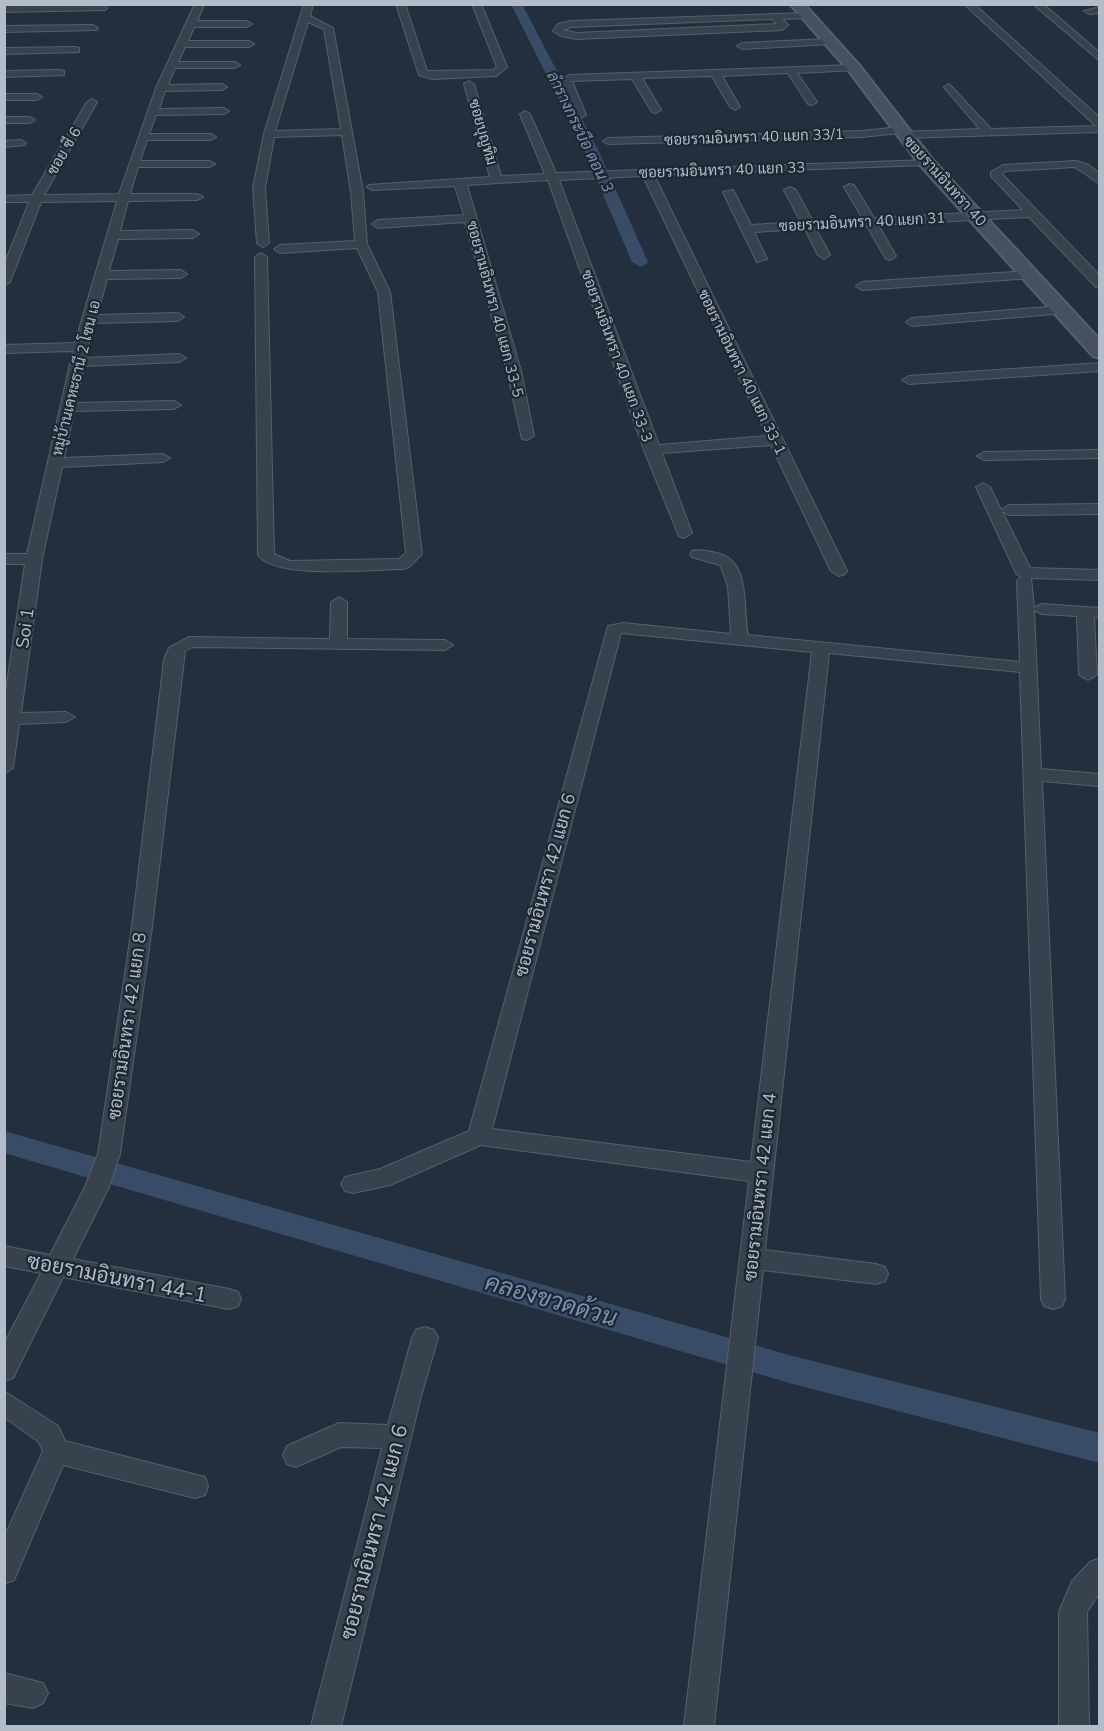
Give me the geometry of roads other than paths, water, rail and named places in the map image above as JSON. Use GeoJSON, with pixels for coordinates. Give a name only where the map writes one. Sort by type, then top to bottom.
{"type":"FeatureCollection","features":[{"type":"Feature","properties":{"kind":"street","name":"หมู่บ้านเคหะธานี 2 โซน เอ"},"geometry":{"type":"LineString","coordinates":[[34,560],[81,346],[123,198],[161,88],[200,4]]}},
{"type":"Feature","properties":{"kind":"street"},"geometry":{"type":"LineString","coordinates":[[304,17],[328,28],[357,192],[361,244],[384,292],[414,554],[411,559],[395,566],[289,566],[272,561],[266,555],[261,257],[254,247],[259,188],[269,134],[304,17],[309,4]]}},
{"type":"Feature","properties":{"kind":"street"},"geometry":{"type":"LineString","coordinates":[[400,4],[423,73],[432,75],[499,72],[502,67],[476,4]]}},
{"type":"Feature","properties":{"kind":"street"},"geometry":{"type":"LineString","coordinates":[[968,4],[1100,124]]}},
{"type":"Feature","properties":{"kind":"street"},"geometry":{"type":"LineString","coordinates":[[1037,4],[1100,58]]}},
{"type":"Feature","properties":{"kind":"street"},"geometry":{"type":"LineString","coordinates":[[4,9],[102,8]]}},
{"type":"Feature","properties":{"kind":"street"},"geometry":{"type":"LineString","coordinates":[[775,16],[783,25],[782,27],[577,36],[560,33],[558,28],[571,24],[775,16],[800,10]]}},
{"type":"Feature","properties":{"kind":"street","name":"ซอยรามอินทรา 40"},"geometry":{"type":"LineString","coordinates":[[800,10],[854,68],[926,162],[1060,310],[1091,335],[1099,364]]}},
{"type":"Feature","properties":{"kind":"street"},"geometry":{"type":"LineString","coordinates":[[190,24],[247,24]]}},
{"type":"Feature","properties":{"kind":"street"},"geometry":{"type":"LineString","coordinates":[[4,29],[93,28]]}},
{"type":"Feature","properties":{"kind":"street"},"geometry":{"type":"LineString","coordinates":[[742,46],[829,42]]}},
{"type":"Feature","properties":{"kind":"street"},"geometry":{"type":"LineString","coordinates":[[181,44],[249,44]]}},
{"type":"Feature","properties":{"kind":"street"},"geometry":{"type":"LineString","coordinates":[[4,51],[76,50]]}},
{"type":"Feature","properties":{"kind":"street"},"geometry":{"type":"LineString","coordinates":[[172,65],[235,65]]}},
{"type":"Feature","properties":{"kind":"street"},"geometry":{"type":"LineString","coordinates":[[581,115],[567,79],[577,76],[854,68]]}},
{"type":"Feature","properties":{"kind":"street"},"geometry":{"type":"LineString","coordinates":[[791,71],[812,102]]}},
{"type":"Feature","properties":{"kind":"street"},"geometry":{"type":"LineString","coordinates":[[4,74],[60,73]]}},
{"type":"Feature","properties":{"kind":"street"},"geometry":{"type":"LineString","coordinates":[[715,73],[735,107]]}},
{"type":"Feature","properties":{"kind":"street"},"geometry":{"type":"LineString","coordinates":[[634,74],[656,110]]}},
{"type":"Feature","properties":{"kind":"street","name":"ซอยบุญทิม"},"geometry":{"type":"LineString","coordinates":[[469,84],[496,180]]}},
{"type":"Feature","properties":{"kind":"street"},"geometry":{"type":"LineString","coordinates":[[161,88],[222,87]]}},
{"type":"Feature","properties":{"kind":"street"},"geometry":{"type":"LineString","coordinates":[[949,87],[989,132]]}},
{"type":"Feature","properties":{"kind":"street"},"geometry":{"type":"LineString","coordinates":[[4,97],[37,97]]}},
{"type":"Feature","properties":{"kind":"street","name":"ซอย ซี 6"},"geometry":{"type":"LineString","coordinates":[[4,282],[36,199],[92,102]]}},
{"type":"Feature","properties":{"kind":"street"},"geometry":{"type":"LineString","coordinates":[[152,112],[224,111]]}},
{"type":"Feature","properties":{"kind":"street","name":"ซอยรามอินทรา 40 แยก 33-3"},"geometry":{"type":"LineString","coordinates":[[525,114],[552,177],[651,450],[684,533]]}},
{"type":"Feature","properties":{"kind":"street"},"geometry":{"type":"LineString","coordinates":[[4,120],[30,120]]}},
{"type":"Feature","properties":{"kind":"street","name":"ซอยรามอินทรา 40 แยก 33/1"},"geometry":{"type":"LineString","coordinates":[[608,141],[901,132],[1100,129]]}},
{"type":"Feature","properties":{"kind":"street"},"geometry":{"type":"LineString","coordinates":[[269,134],[346,132]]}},
{"type":"Feature","properties":{"kind":"street"},"geometry":{"type":"LineString","coordinates":[[143,137],[211,137]]}},
{"type":"Feature","properties":{"kind":"street"},"geometry":{"type":"LineString","coordinates":[[4,144],[21,144]]}},
{"type":"Feature","properties":{"kind":"street","name":"ซอยรามอินทรา 40 แยก 33"},"geometry":{"type":"LineString","coordinates":[[374,187],[601,174],[926,162]]}},
{"type":"Feature","properties":{"kind":"street"},"geometry":{"type":"LineString","coordinates":[[134,164],[209,164]]}},
{"type":"Feature","properties":{"kind":"street"},"geometry":{"type":"LineString","coordinates":[[1100,181],[1085,167],[1076,164],[999,169],[995,174],[1100,284]]}},
{"type":"Feature","properties":{"kind":"street","name":"ซอยรามอินทรา 40 แยก 33-1"},"geometry":{"type":"LineString","coordinates":[[647,173],[839,571]]}},
{"type":"Feature","properties":{"kind":"street","name":"ซอยรามอินทรา 40 แยก 33-5"},"geometry":{"type":"LineString","coordinates":[[460,182],[514,371],[527,436]]}},
{"type":"Feature","properties":{"kind":"street"},"geometry":{"type":"LineString","coordinates":[[850,187],[868,222],[890,256]]}},
{"type":"Feature","properties":{"kind":"street"},"geometry":{"type":"LineString","coordinates":[[790,190],[824,255]]}},
{"type":"Feature","properties":{"kind":"street"},"geometry":{"type":"LineString","coordinates":[[729,192],[761,259]]}},
{"type":"Feature","properties":{"kind":"street"},"geometry":{"type":"LineString","coordinates":[[4,199],[197,197]]}},
{"type":"Feature","properties":{"kind":"street","name":"ซอยรามอินทรา 40 แยก 31"},"geometry":{"type":"LineString","coordinates":[[748,229],[1031,213]]}},
{"type":"Feature","properties":{"kind":"street"},"geometry":{"type":"LineString","coordinates":[[378,224],[470,218]]}},
{"type":"Feature","properties":{"kind":"street"},"geometry":{"type":"LineString","coordinates":[[113,236],[193,234]]}},
{"type":"Feature","properties":{"kind":"street"},"geometry":{"type":"LineString","coordinates":[[254,247],[273,244],[280,249],[361,244]]}},
{"type":"Feature","properties":{"kind":"street"},"geometry":{"type":"LineString","coordinates":[[261,257],[275,254],[280,249]]}},
{"type":"Feature","properties":{"kind":"street"},"geometry":{"type":"LineString","coordinates":[[102,275],[181,274]]}},
{"type":"Feature","properties":{"kind":"street"},"geometry":{"type":"LineString","coordinates":[[862,286],[1028,275]]}},
{"type":"Feature","properties":{"kind":"street"},"geometry":{"type":"LineString","coordinates":[[912,322],[1060,310]]}},
{"type":"Feature","properties":{"kind":"street"},"geometry":{"type":"LineString","coordinates":[[89,319],[178,317]]}},
{"type":"Feature","properties":{"kind":"street"},"geometry":{"type":"LineString","coordinates":[[4,349],[81,346]]}},
{"type":"Feature","properties":{"kind":"street"},"geometry":{"type":"LineString","coordinates":[[79,362],[179,358]]}},
{"type":"Feature","properties":{"kind":"street"},"geometry":{"type":"LineString","coordinates":[[909,380],[1099,364]]}},
{"type":"Feature","properties":{"kind":"street"},"geometry":{"type":"LineString","coordinates":[[68,407],[174,405]]}},
{"type":"Feature","properties":{"kind":"street"},"geometry":{"type":"LineString","coordinates":[[651,450],[774,440]]}},
{"type":"Feature","properties":{"kind":"street"},"geometry":{"type":"LineString","coordinates":[[984,456],[1100,454]]}},
{"type":"Feature","properties":{"kind":"street"},"geometry":{"type":"LineString","coordinates":[[55,464],[163,458]]}},
{"type":"Feature","properties":{"kind":"street"},"geometry":{"type":"LineString","coordinates":[[983,488],[1024,573],[1100,575]]}},
{"type":"Feature","properties":{"kind":"street"},"geometry":{"type":"LineString","coordinates":[[1009,510],[1100,509]]}},
{"type":"Feature","properties":{"kind":"street"},"geometry":{"type":"LineString","coordinates":[[698,554],[723,559],[727,563],[736,586],[736,622],[741,640],[1027,668]]}},
{"type":"Feature","properties":{"kind":"street"},"geometry":{"type":"LineString","coordinates":[[4,559],[34,560]]}},
{"type":"Feature","properties":{"kind":"street","name":"Soi 1"},"geometry":{"type":"LineString","coordinates":[[4,768],[13,719],[34,560]]}},
{"type":"Feature","properties":{"kind":"street"},"geometry":{"type":"LineString","coordinates":[[1025,581],[1053,1299]]}},
{"type":"Feature","properties":{"kind":"street"},"geometry":{"type":"LineString","coordinates":[[339,602],[338,644],[446,645]]}},
{"type":"Feature","properties":{"kind":"street"},"geometry":{"type":"LineString","coordinates":[[1042,609],[1092,612],[1088,675]]}},
{"type":"Feature","properties":{"kind":"street","name":"ซอยรามอินทรา 42 แยก 6"},"geometry":{"type":"LineString","coordinates":[[479,1136],[611,635],[614,630],[623,628],[741,640]]}},
{"type":"Feature","properties":{"kind":"street","name":"ซอยรามอินทรา 42 แยก 8"},"geometry":{"type":"LineString","coordinates":[[4,1370],[96,1189],[109,1154],[142,927],[173,660],[177,648],[189,642],[338,644]]}},
{"type":"Feature","properties":{"kind":"street","name":"ซอยรามอินทรา 42 แยก 4"},"geometry":{"type":"LineString","coordinates":[[699,1726],[821,648]]}},
{"type":"Feature","properties":{"kind":"street"},"geometry":{"type":"LineString","coordinates":[[13,719],[66,717]]}},
{"type":"Feature","properties":{"kind":"street"},"geometry":{"type":"LineString","coordinates":[[1033,774],[1100,780]]}},
{"type":"Feature","properties":{"kind":"street"},"geometry":{"type":"LineString","coordinates":[[353,1184],[402,1170],[479,1136],[762,1173]]}},
{"type":"Feature","properties":{"kind":"street","name":"ซอยรามอินทรา 44-1"},"geometry":{"type":"LineString","coordinates":[[4,1256],[229,1299]]}},
{"type":"Feature","properties":{"kind":"street"},"geometry":{"type":"LineString","coordinates":[[752,1259],[876,1274]]}},
{"type":"Feature","properties":{"kind":"street","name":"ซอยรามอินทรา 42 แยก 6"},"geometry":{"type":"LineString","coordinates":[[326,1726],[425,1338]]}},
{"type":"Feature","properties":{"kind":"street"},"geometry":{"type":"LineString","coordinates":[[4,1402],[49,1434],[56,1451],[4,1571]]}},
{"type":"Feature","properties":{"kind":"street"},"geometry":{"type":"LineString","coordinates":[[296,1455],[339,1435],[398,1437]]}},
{"type":"Feature","properties":{"kind":"street"},"geometry":{"type":"LineString","coordinates":[[56,1451],[195,1486]]}},
{"type":"Feature","properties":{"kind":"street"},"geometry":{"type":"LineString","coordinates":[[1074,1726],[1073,1612],[1082,1590],[1100,1571]]}},
{"type":"Feature","properties":{"kind":"street"},"geometry":{"type":"LineString","coordinates":[[4,1688],[33,1693]]}},
{"type":"Feature","properties":{"kind":"waterway","name":"ลำรางกระบือ ตอน 3"},"geometry":{"type":"LineString","coordinates":[[516,4],[591,150],[640,262]]}},
{"type":"Feature","properties":{"kind":"waterway","name":"คลองขวดด้วน"},"geometry":{"type":"LineString","coordinates":[[4,1142],[793,1370],[1100,1448]]}}]}
